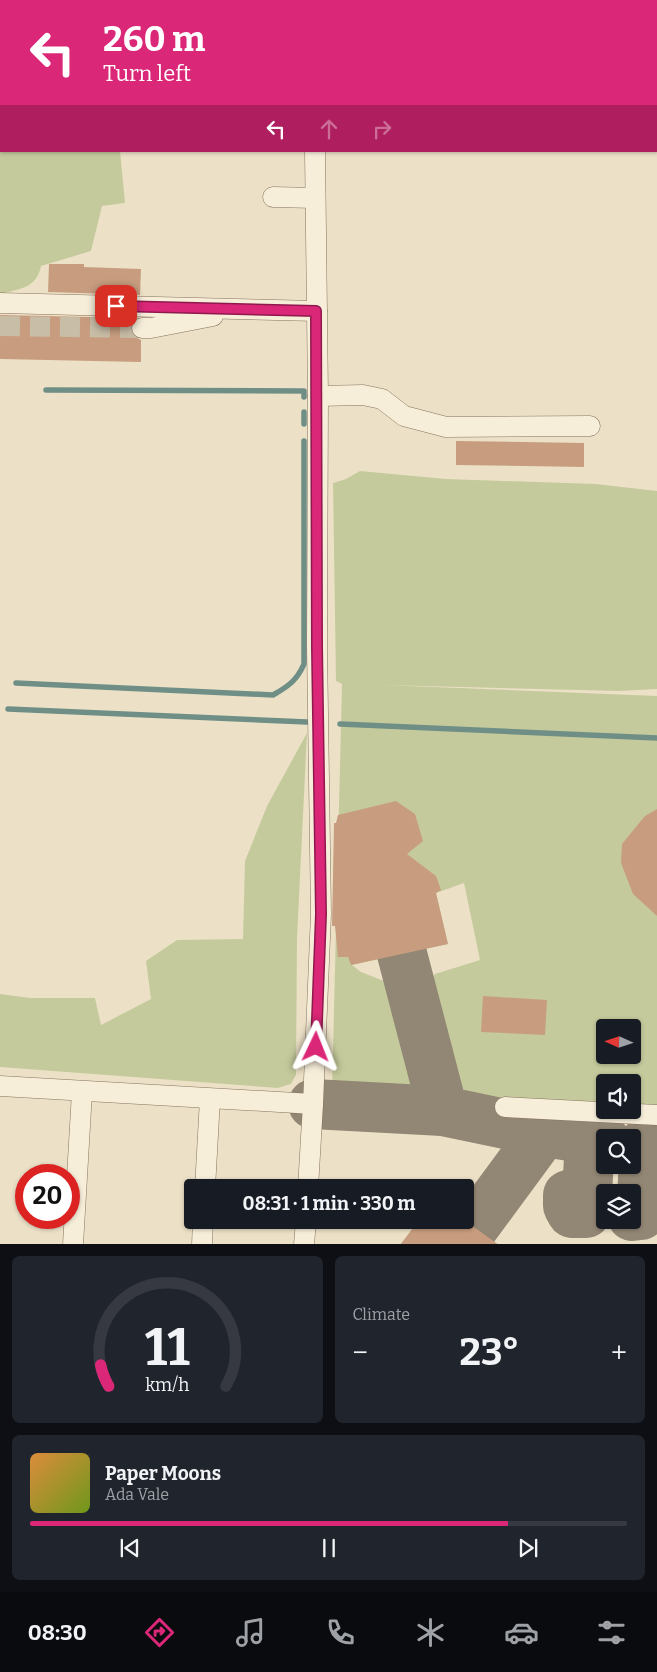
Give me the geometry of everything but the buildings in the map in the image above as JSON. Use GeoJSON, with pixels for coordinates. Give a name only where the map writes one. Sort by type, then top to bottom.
{"type":"FeatureCollection","features":[{"type":"Feature","properties":{"kind":"lane"},"geometry":{"type":"LineString","coordinates":[[309,1179],[321,914],[317,647],[318,396],[315,152]]}},
{"type":"Feature","properties":{"kind":"lane"},"geometry":{"type":"LineString","coordinates":[[273,197],[315,198]]}},
{"type":"Feature","properties":{"kind":"lane"},"geometry":{"type":"LineString","coordinates":[[0,302],[316,311]]}},
{"type":"Feature","properties":{"kind":"lane"},"geometry":{"type":"LineString","coordinates":[[142,328],[151,328],[251,309]]}},
{"type":"Feature","properties":{"kind":"lane"},"geometry":{"type":"LineString","coordinates":[[318,396],[363,395],[382,399],[404,416],[446,426],[590,426]]}},
{"type":"Feature","properties":{"kind":"lane"},"geometry":{"type":"LineString","coordinates":[[0,1086],[313,1104]]}},
{"type":"Feature","properties":{"kind":"lane"},"geometry":{"type":"LineString","coordinates":[[73,1244],[82,1092]]}},
{"type":"Feature","properties":{"kind":"lane"},"geometry":{"type":"LineString","coordinates":[[206,1179],[210,1099]]}},
{"type":"Feature","properties":{"kind":"lane"},"geometry":{"type":"LineString","coordinates":[[505,1107],[657,1115]]}},
{"type":"Feature","properties":{"kind":"lane"},"geometry":{"type":"LineString","coordinates":[[202,1244],[203,1229]]}},
{"type":"Feature","properties":{"kind":"lane"},"geometry":{"type":"LineString","coordinates":[[304,1244],[305,1229]]}},
{"type":"Feature","properties":{"kind":"green space"},"geometry":{"type":"Polygon","coordinates":[[[0,152],[120,152],[125,203],[102,206],[91,251],[41,266],[36,279],[31,283],[20,289],[0,294],[0,152]]]}},
{"type":"Feature","properties":{"kind":"green space"},"geometry":{"type":"Polygon","coordinates":[[[360,471],[446,479],[596,484],[657,491],[657,689],[619,691],[383,685],[657,696],[657,1108],[641,1107],[641,1074],[596,1074],[596,1104],[471,1096],[450,1077],[430,1023],[426,995],[427,984],[435,974],[480,960],[464,883],[436,893],[448,944],[352,965],[361,972],[397,986],[409,1046],[412,1077],[409,1089],[403,1097],[332,1091],[342,684],[336,681],[333,483],[346,479],[360,471]]]}},
{"type":"Feature","properties":{"kind":"green space"},"geometry":{"type":"Polygon","coordinates":[[[307,733],[297,939],[296,1075],[291,1084],[278,1088],[0,1067],[0,994],[30,998],[95,998],[101,1025],[151,999],[146,961],[177,940],[243,939],[245,861],[267,806],[307,733]]]}},
{"type":"Feature","properties":{"kind":"waterway"},"geometry":{"type":"LineString","coordinates":[[46,390],[304,391],[304,397]]}},
{"type":"Feature","properties":{"kind":"waterway"},"geometry":{"type":"LineString","coordinates":[[304,412],[304,424]]}},
{"type":"Feature","properties":{"kind":"waterway"},"geometry":{"type":"LineString","coordinates":[[16,683],[273,695],[288,685],[304,664],[304,441]]}},
{"type":"Feature","properties":{"kind":"waterway"},"geometry":{"type":"LineString","coordinates":[[8,709],[307,722]]}},
{"type":"Feature","properties":{"kind":"waterway"},"geometry":{"type":"LineString","coordinates":[[340,724],[657,738]]}},
{"type":"Feature","properties":{"kind":"taxiway"},"geometry":{"type":"LineString","coordinates":[[402,954],[443,1111]]}},
{"type":"Feature","properties":{"kind":"taxiway"},"geometry":{"type":"LineString","coordinates":[[313,1104],[443,1111],[544,1132],[590,1139]]}},
{"type":"Feature","properties":{"kind":"taxiway"},"geometry":{"type":"LineString","coordinates":[[474,1227],[544,1132]]}},
{"type":"Feature","properties":{"kind":"taxiway"},"geometry":{"type":"LineString","coordinates":[[568,1195],[568,1206],[572,1213],[586,1213],[590,1139],[596,1139]]}},
{"type":"Feature","properties":{"kind":"taxiway"},"geometry":{"type":"LineString","coordinates":[[641,1215],[645,1142]]}},
{"type":"Feature","properties":{"kind":"tunnel"},"geometry":{"type":"LineString","coordinates":[[0,326],[142,328]]}},
{"type":"Feature","properties":{"kind":"route"},"geometry":{"type":"LineString","coordinates":[[116,306],[316,311],[318,396],[317,647],[321,914],[316,1047]]}}]}
